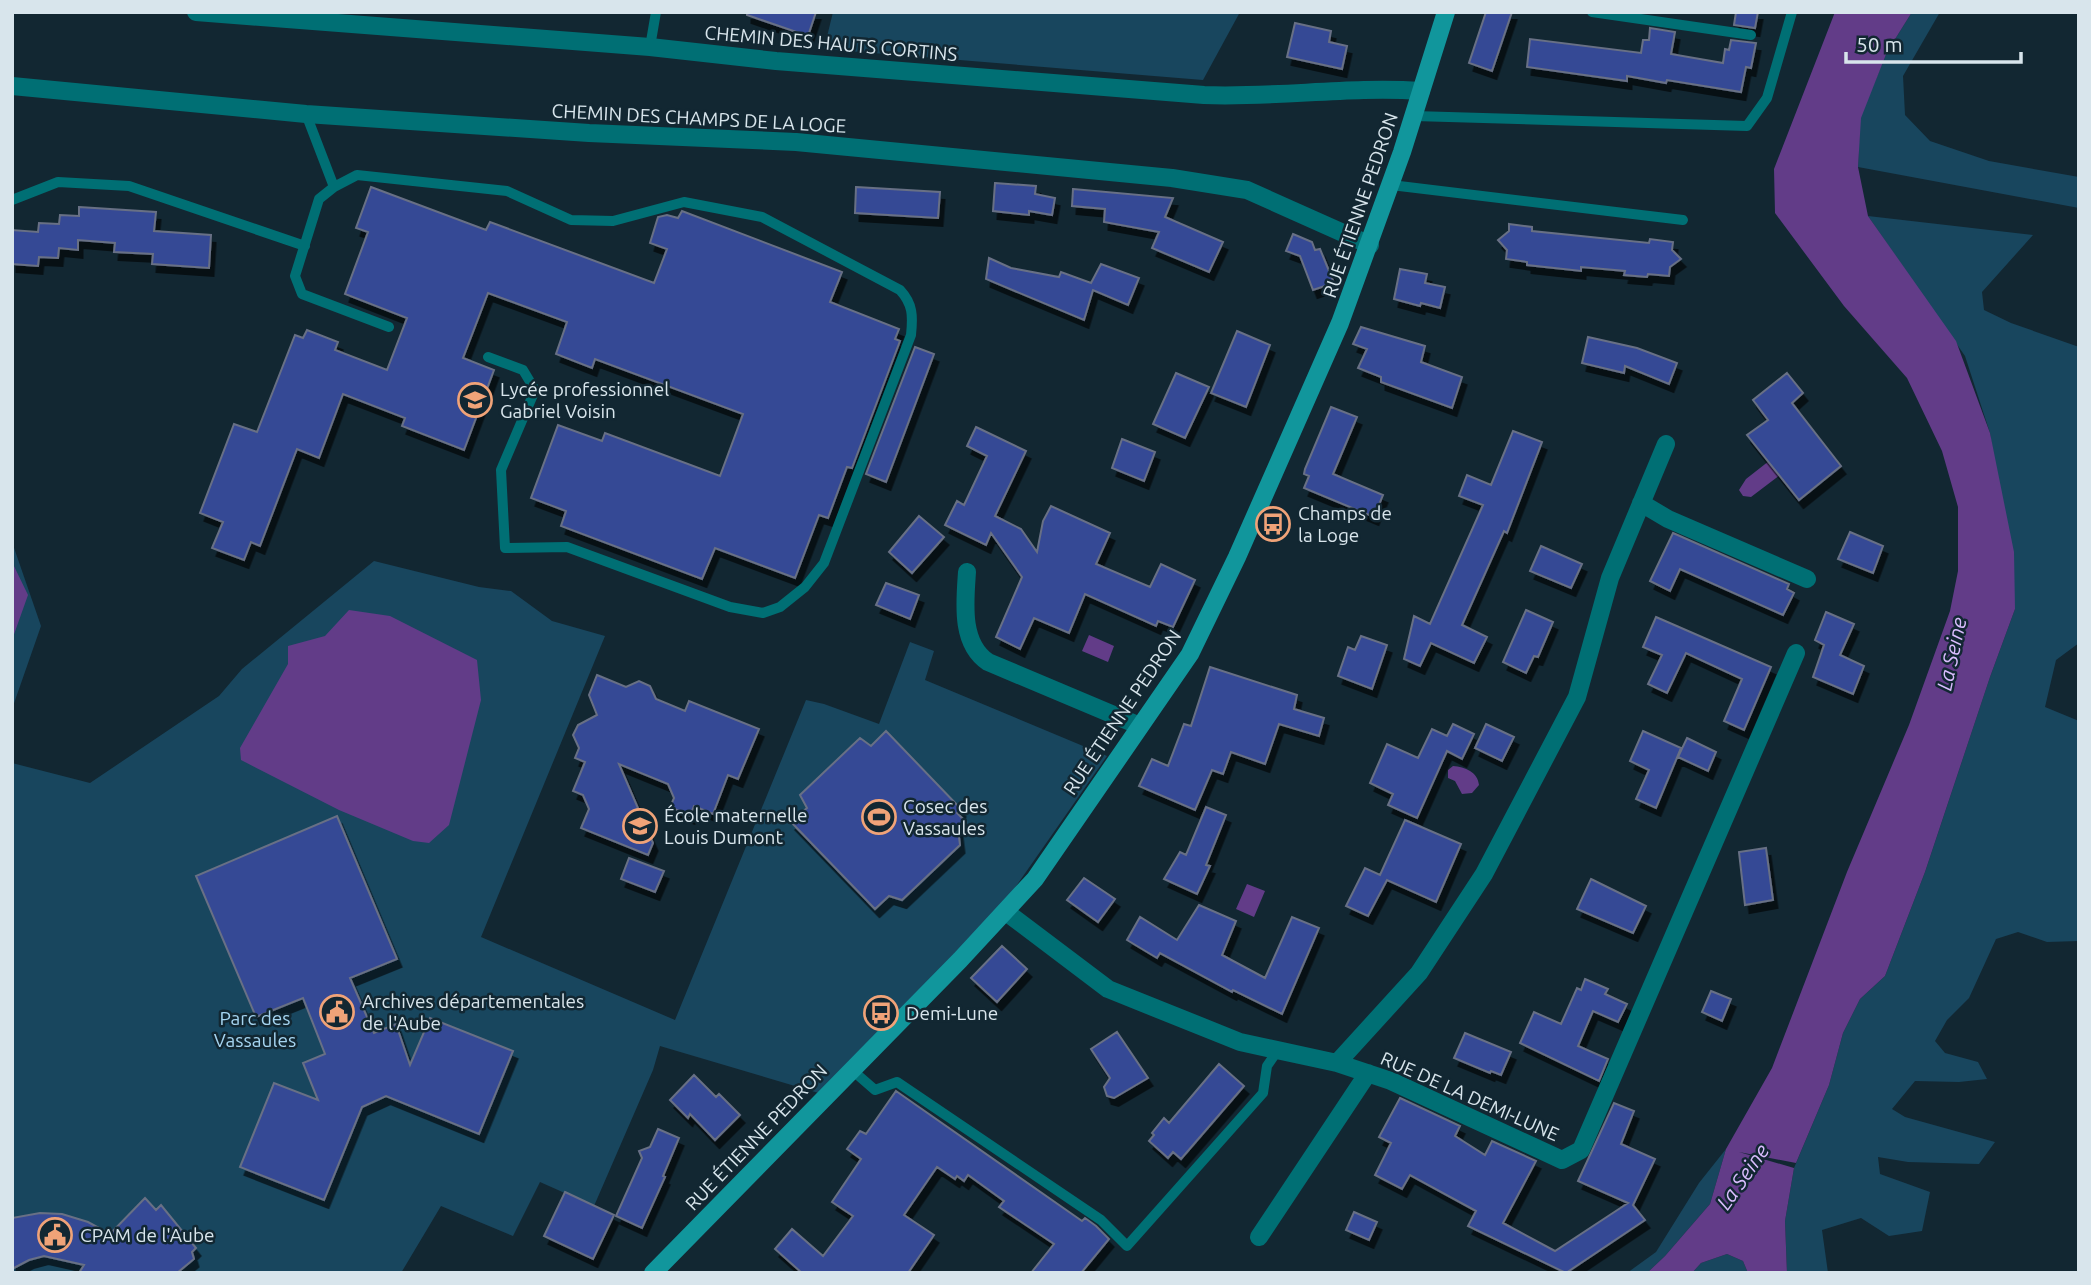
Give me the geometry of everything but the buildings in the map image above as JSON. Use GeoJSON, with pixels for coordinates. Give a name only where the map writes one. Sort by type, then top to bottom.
{"type":"FeatureCollection","features":[{"type":"Feature","properties":{"kind":"street","name":"CHEMIN DES HAUTS CORTINS"},"geometry":{"type":"LineString","coordinates":[[197,12],[296,16],[650,47],[776,61],[1204,95],[1249,97],[1390,89],[1421,91]]}},
{"type":"Feature","properties":{"kind":"street","name":"RUE ÉTIENNE PEDRON"},"geometry":{"type":"LineString","coordinates":[[653,1273],[1006,912],[1035,879],[1190,654],[1237,557],[1328,352],[1370,246],[1446,12]]}},
{"type":"Feature","properties":{"kind":"street","name":"CHEMIN DES CHAMPS DE LA LOGE"},"geometry":{"type":"LineString","coordinates":[[12,86],[306,114],[589,134],[796,142],[1172,178],[1247,190],[1370,246]]}},
{"type":"Feature","properties":{"kind":"street"},"geometry":{"type":"LineString","coordinates":[[1337,1063],[1419,973],[1483,874],[1577,697],[1610,578],[1666,444]]}},
{"type":"Feature","properties":{"kind":"street"},"geometry":{"type":"LineString","coordinates":[[1642,503],[1668,519],[1807,579]]}},
{"type":"Feature","properties":{"kind":"street"},"geometry":{"type":"LineString","coordinates":[[967,572],[965,610],[968,630],[977,655],[1140,726]]}},
{"type":"Feature","properties":{"kind":"street","name":"RUE DE LA DEMI-LUNE"},"geometry":{"type":"LineString","coordinates":[[1006,912],[1108,989],[1240,1042],[1337,1063],[1391,1081],[1562,1160],[1581,1150],[1796,653]]}},
{"type":"Feature","properties":{"kind":"street"},"geometry":{"type":"LineString","coordinates":[[1259,1237],[1368,1073]]}},
{"type":"Feature","properties":{"kind":"lane"},"geometry":{"type":"LineString","coordinates":[[650,47],[656,12]]}},
{"type":"Feature","properties":{"kind":"lane"},"geometry":{"type":"LineString","coordinates":[[1592,12],[1751,34]]}},
{"type":"Feature","properties":{"kind":"lane"},"geometry":{"type":"LineString","coordinates":[[1413,116],[1747,125],[1767,98],[1792,12]]}},
{"type":"Feature","properties":{"kind":"lane"},"geometry":{"type":"LineString","coordinates":[[306,114],[334,187]]}},
{"type":"Feature","properties":{"kind":"lane"},"geometry":{"type":"LineString","coordinates":[[389,327],[302,294],[295,276],[319,200],[334,187],[357,175],[507,191],[571,220],[613,221],[684,202],[762,217],[900,290],[909,300],[913,318],[911,335],[824,563],[805,587],[780,607],[763,612],[730,607],[566,547],[505,548],[501,470],[535,390],[523,370],[488,357]]}},
{"type":"Feature","properties":{"kind":"lane"},"geometry":{"type":"LineString","coordinates":[[12,200],[58,182],[129,186],[305,246]]}},
{"type":"Feature","properties":{"kind":"lane"},"geometry":{"type":"LineString","coordinates":[[1391,185],[1684,220]]}},
{"type":"Feature","properties":{"kind":"lane"},"geometry":{"type":"LineString","coordinates":[[852,1070],[875,1090],[897,1082],[1101,1220],[1127,1246],[1264,1093],[1267,1066],[1278,1050]]}},
{"type":"Feature","properties":{"kind":"green space"},"geometry":{"type":"Polygon","coordinates":[[[833,12],[1240,12],[1203,80],[824,49],[833,12]]]}},
{"type":"Feature","properties":{"kind":"green space"},"geometry":{"type":"Polygon","coordinates":[[[1912,12],[1940,12],[1903,76],[1905,115],[1930,141],[1989,161],[2079,177],[2079,208],[1858,167],[1860,118],[1887,52],[1912,12]]]}},
{"type":"Feature","properties":{"kind":"green space"},"geometry":{"type":"Polygon","coordinates":[[[1868,216],[2033,235],[1982,292],[1984,310],[2011,323],[2079,347],[2079,643],[2056,660],[2045,707],[2079,721],[2079,941],[2047,942],[2018,932],[1996,939],[1969,998],[1947,1020],[1935,1041],[1945,1053],[1978,1062],[1987,1079],[1959,1082],[1915,1081],[1892,1109],[1905,1117],[1995,1142],[1979,1164],[1908,1162],[1878,1157],[1880,1174],[1930,1192],[1922,1231],[1889,1236],[1861,1218],[1822,1230],[1828,1273],[1787,1273],[1785,1221],[1794,1168],[1829,1085],[1843,1033],[1860,999],[1885,976],[1925,872],[2015,609],[1990,433],[1965,356],[1868,216]]]}},
{"type":"Feature","properties":{"kind":"green space"},"geometry":{"type":"Polygon","coordinates":[[[12,542],[41,626],[12,709],[12,542]]]}},
{"type":"Feature","properties":{"kind":"green space","name":"Parc des Vassaules"},"geometry":{"type":"Polygon","coordinates":[[[374,561],[479,587],[511,591],[552,621],[605,636],[481,937],[675,1020],[806,700],[879,724],[910,642],[934,651],[925,680],[1107,756],[984,932],[822,1094],[660,1046],[653,1070],[594,1206],[540,1182],[513,1236],[441,1206],[401,1273],[12,1273],[12,763],[90,783],[219,696],[242,669],[374,561]]]}},
{"type":"Feature","properties":{"kind":"green space"},"geometry":{"type":"Polygon","coordinates":[[[1726,1149],[1710,1204],[1647,1273],[1627,1273],[1656,1252],[1699,1183],[1726,1149]]]}},
{"type":"Feature","properties":{"kind":"green space"},"geometry":{"type":"Polygon","coordinates":[[[1727,1254],[1743,1261],[1748,1273],[1692,1273],[1701,1263],[1727,1254]]]}},
{"type":"Feature","properties":{"kind":"water","name":"La Seine"},"geometry":{"type":"Polygon","coordinates":[[[1835,12],[1912,12],[1887,52],[1861,118],[1858,167],[1868,216],[1956,341],[1990,433],[2014,552],[2015,609],[1925,872],[1885,976],[1860,999],[1843,1033],[1829,1085],[1796,1163],[1739,1152],[1794,1168],[1785,1221],[1787,1273],[1748,1273],[1743,1261],[1727,1254],[1701,1263],[1692,1273],[1647,1273],[1710,1204],[1726,1149],[1772,1068],[1847,872],[1909,725],[1950,611],[1958,571],[1958,507],[1942,451],[1907,378],[1844,306],[1775,213],[1774,169],[1835,12]]]}},
{"type":"Feature","properties":{"kind":"water"},"geometry":{"type":"Polygon","coordinates":[[[1769,461],[1780,475],[1751,497],[1743,496],[1739,490],[1746,479],[1769,461]]]}},
{"type":"Feature","properties":{"kind":"water"},"geometry":{"type":"Polygon","coordinates":[[[12,562],[28,595],[12,640],[12,562]]]}},
{"type":"Feature","properties":{"kind":"water"},"geometry":{"type":"Polygon","coordinates":[[[349,610],[390,616],[477,660],[481,700],[449,825],[429,843],[413,841],[339,810],[241,760],[240,748],[288,664],[288,646],[325,636],[349,610]]]}},
{"type":"Feature","properties":{"kind":"water"},"geometry":{"type":"Polygon","coordinates":[[[1089,635],[1114,646],[1108,662],[1082,651],[1089,635]]]}},
{"type":"Feature","properties":{"kind":"water"},"geometry":{"type":"Polygon","coordinates":[[[1453,766],[1466,769],[1476,777],[1479,785],[1472,793],[1462,794],[1455,781],[1448,778],[1448,770],[1453,766]]]}},
{"type":"Feature","properties":{"kind":"water"},"geometry":{"type":"Polygon","coordinates":[[[1247,884],[1265,891],[1254,917],[1236,909],[1247,884]]]}},
{"type":"Feature","properties":{"kind":"place","name":"Lycée professionnel Gabriel Voisin"},"geometry":{"type":"Point","coordinates":[475,400]}},
{"type":"Feature","properties":{"kind":"place","name":"Champs de la Loge"},"geometry":{"type":"Point","coordinates":[1273,524]}},
{"type":"Feature","properties":{"kind":"place","name":"Cosec des Vassaules"},"geometry":{"type":"Point","coordinates":[879,817]}},
{"type":"Feature","properties":{"kind":"place","name":"École maternelle Louis Dumont"},"geometry":{"type":"Point","coordinates":[640,826]}},
{"type":"Feature","properties":{"kind":"place","name":"Archives départementales de l'Aube"},"geometry":{"type":"Point","coordinates":[337,1012]}},
{"type":"Feature","properties":{"kind":"place","name":"Demi-Lune"},"geometry":{"type":"Point","coordinates":[881,1013]}},
{"type":"Feature","properties":{"kind":"place","name":"CPAM de l'Aube"},"geometry":{"type":"Point","coordinates":[55,1235]}}]}
